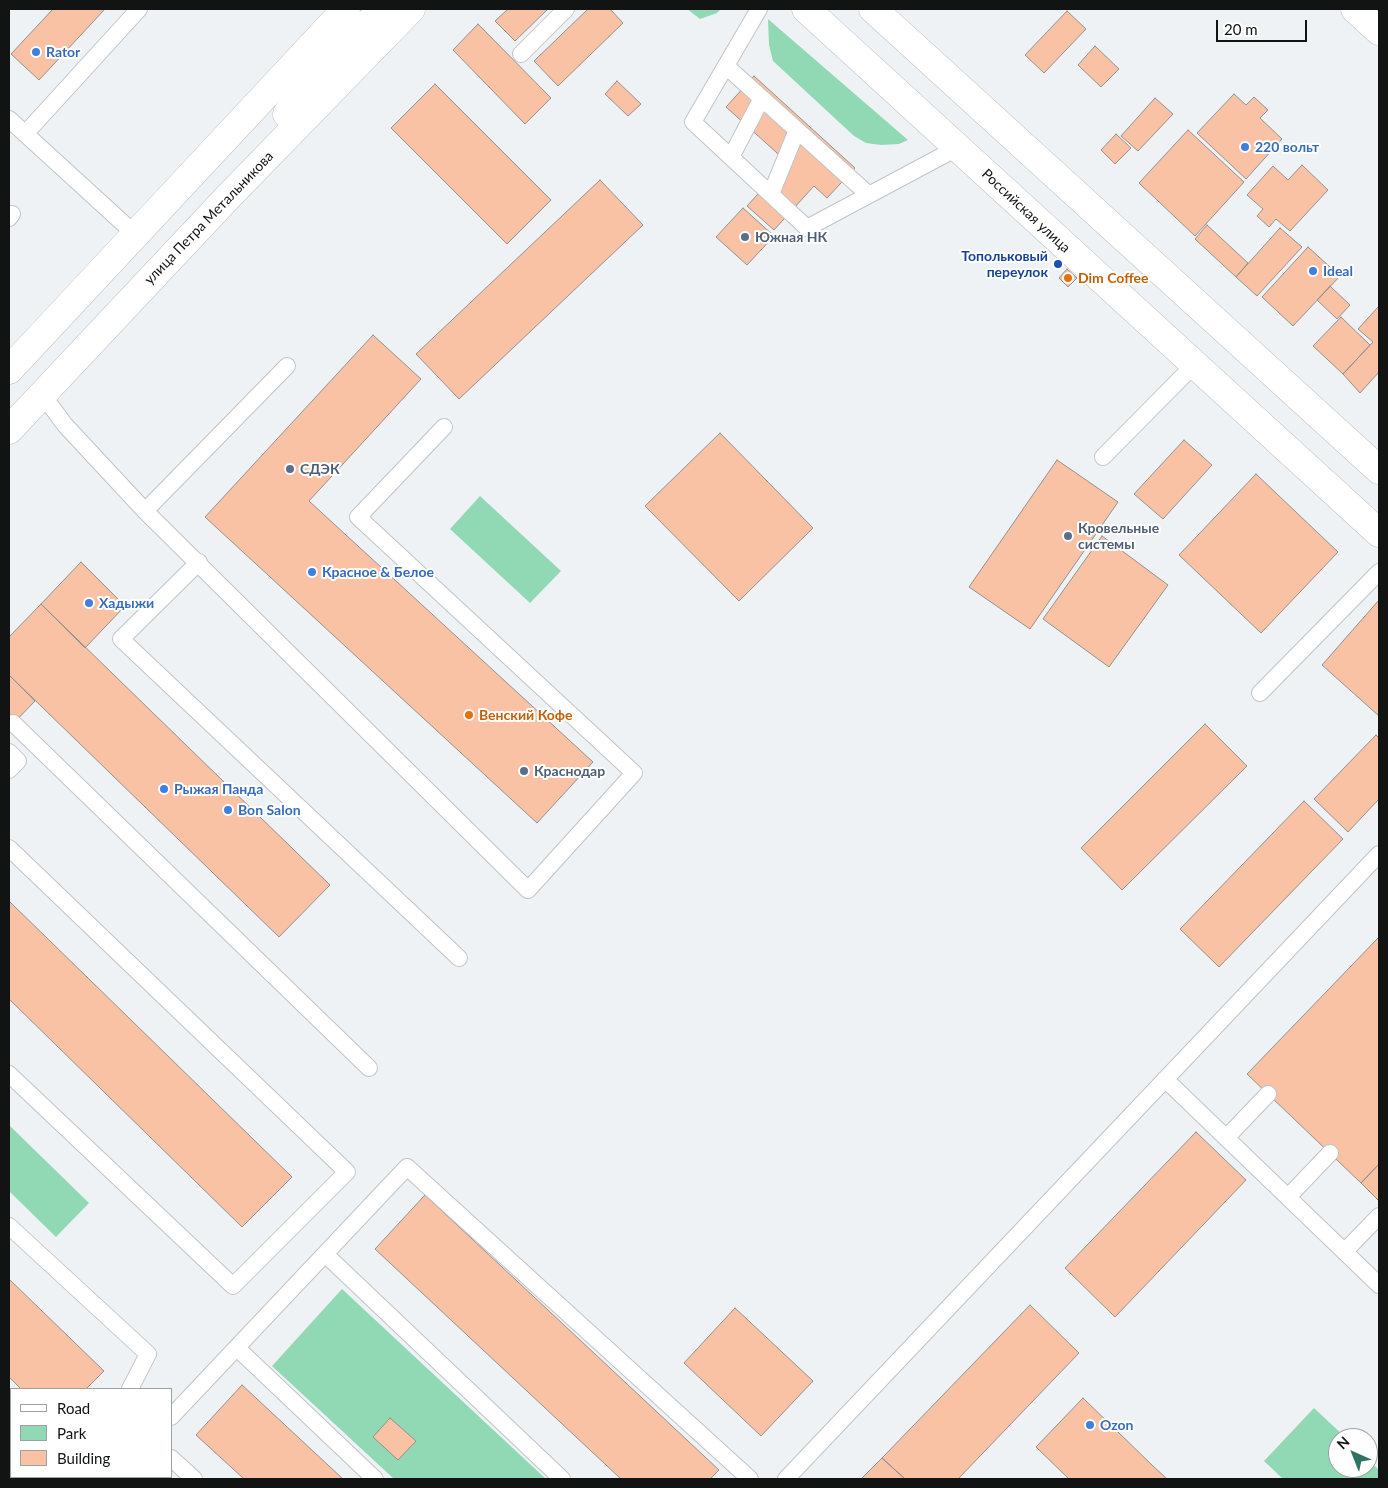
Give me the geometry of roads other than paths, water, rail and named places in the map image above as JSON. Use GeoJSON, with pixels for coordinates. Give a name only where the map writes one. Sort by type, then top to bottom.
{"type":"FeatureCollection","features":[{"type":"Feature","properties":{"kind":"main road"},"geometry":{"type":"LineString","coordinates":[[9,370],[346,9]]}},
{"type":"Feature","properties":{"kind":"main road"},"geometry":{"type":"LineString","coordinates":[[228,196],[274,130],[309,86],[382,9]]}},
{"type":"Feature","properties":{"kind":"main road","name":"улица Петра Метальникова"},"geometry":{"type":"LineString","coordinates":[[9,430],[228,196],[411,9]]}},
{"type":"Feature","properties":{"kind":"main road","name":"Российская улица"},"geometry":{"type":"LineString","coordinates":[[806,9],[1379,532]]}},
{"type":"Feature","properties":{"kind":"main road"},"geometry":{"type":"LineString","coordinates":[[873,9],[1379,470]]}},
{"type":"Feature","properties":{"kind":"main road"},"geometry":{"type":"LineString","coordinates":[[1355,9],[1379,31]]}},
{"type":"Feature","properties":{"kind":"lane"},"geometry":{"type":"LineString","coordinates":[[25,134],[138,9]]}},
{"type":"Feature","properties":{"kind":"lane"},"geometry":{"type":"LineString","coordinates":[[521,54],[566,9]]}},
{"type":"Feature","properties":{"kind":"lane"},"geometry":{"type":"LineString","coordinates":[[759,9],[693,122],[807,228],[958,148]]}},
{"type":"Feature","properties":{"kind":"lane"},"geometry":{"type":"LineString","coordinates":[[726,66],[869,195]]}},
{"type":"Feature","properties":{"kind":"lane"},"geometry":{"type":"LineString","coordinates":[[731,157],[762,98]]}},
{"type":"Feature","properties":{"kind":"lane"},"geometry":{"type":"LineString","coordinates":[[9,119],[136,235]]}},
{"type":"Feature","properties":{"kind":"lane"},"geometry":{"type":"LineString","coordinates":[[771,194],[797,130]]}},
{"type":"Feature","properties":{"kind":"lane"},"geometry":{"type":"LineString","coordinates":[[1103,457],[1194,365]]}},
{"type":"Feature","properties":{"kind":"lane"},"geometry":{"type":"LineString","coordinates":[[145,511],[287,366]]}},
{"type":"Feature","properties":{"kind":"lane"},"geometry":{"type":"LineString","coordinates":[[42,394],[65,425],[145,511],[199,562],[528,890],[634,773],[358,517],[444,427]]}},
{"type":"Feature","properties":{"kind":"lane"},"geometry":{"type":"LineString","coordinates":[[199,562],[121,639],[459,958]]}},
{"type":"Feature","properties":{"kind":"lane"},"geometry":{"type":"LineString","coordinates":[[1260,693],[1379,572]]}},
{"type":"Feature","properties":{"kind":"lane"},"geometry":{"type":"LineString","coordinates":[[13,723],[369,1068]]}},
{"type":"Feature","properties":{"kind":"lane"},"geometry":{"type":"LineString","coordinates":[[9,752],[18,761],[9,770]]}},
{"type":"Feature","properties":{"kind":"lane"},"geometry":{"type":"LineString","coordinates":[[9,848],[347,1172],[233,1286],[9,1074]]}},
{"type":"Feature","properties":{"kind":"lane"},"geometry":{"type":"LineString","coordinates":[[786,1479],[1379,854]]}},
{"type":"Feature","properties":{"kind":"lane"},"geometry":{"type":"LineString","coordinates":[[1165,1079],[1379,1285]]}},
{"type":"Feature","properties":{"kind":"lane"},"geometry":{"type":"LineString","coordinates":[[1226,1138],[1268,1094]]}},
{"type":"Feature","properties":{"kind":"lane"},"geometry":{"type":"LineString","coordinates":[[1288,1197],[1330,1153]]}},
{"type":"Feature","properties":{"kind":"lane"},"geometry":{"type":"LineString","coordinates":[[172,1416],[407,1167],[750,1479]]}},
{"type":"Feature","properties":{"kind":"lane"},"geometry":{"type":"LineString","coordinates":[[1344,1252],[1379,1216]]}},
{"type":"Feature","properties":{"kind":"lane"},"geometry":{"type":"LineString","coordinates":[[9,1226],[148,1354],[131,1388]]}},
{"type":"Feature","properties":{"kind":"lane"},"geometry":{"type":"LineString","coordinates":[[325,1254],[562,1479]]}},
{"type":"Feature","properties":{"kind":"lane"},"geometry":{"type":"LineString","coordinates":[[237,1348],[375,1479]]}},
{"type":"Feature","properties":{"kind":"lane"},"geometry":{"type":"LineString","coordinates":[[172,1459],[194,1479]]}},
{"type":"Feature","properties":{"kind":"place","name":"Rator"},"geometry":{"type":"Point","coordinates":[36,52]}},
{"type":"Feature","properties":{"kind":"place","name":"220 вольт"},"geometry":{"type":"Point","coordinates":[1245,147]}},
{"type":"Feature","properties":{"kind":"place","name":"Южная НК"},"geometry":{"type":"Point","coordinates":[745,237]}},
{"type":"Feature","properties":{"kind":"place","name":"Топольковый переулок"},"geometry":{"type":"Point","coordinates":[1058,264]}},
{"type":"Feature","properties":{"kind":"place","name":"Ideal"},"geometry":{"type":"Point","coordinates":[1313,271]}},
{"type":"Feature","properties":{"kind":"place","name":"Dim Coffee"},"geometry":{"type":"Point","coordinates":[1068,278]}},
{"type":"Feature","properties":{"kind":"place","name":"СДЭК"},"geometry":{"type":"Point","coordinates":[290,469]}},
{"type":"Feature","properties":{"kind":"place","name":"Кровельные системы"},"geometry":{"type":"Point","coordinates":[1068,536]}},
{"type":"Feature","properties":{"kind":"place","name":"Красное & Белое"},"geometry":{"type":"Point","coordinates":[312,572]}},
{"type":"Feature","properties":{"kind":"place","name":"Хадыжи"},"geometry":{"type":"Point","coordinates":[89,603]}},
{"type":"Feature","properties":{"kind":"place","name":"Венский Кофе"},"geometry":{"type":"Point","coordinates":[469,715]}},
{"type":"Feature","properties":{"kind":"place","name":"Краснодар"},"geometry":{"type":"Point","coordinates":[524,771]}},
{"type":"Feature","properties":{"kind":"place","name":"Рыжая Панда"},"geometry":{"type":"Point","coordinates":[164,789]}},
{"type":"Feature","properties":{"kind":"place","name":"Bon Salon"},"geometry":{"type":"Point","coordinates":[228,810]}},
{"type":"Feature","properties":{"kind":"place","name":"Ozon"},"geometry":{"type":"Point","coordinates":[1090,1425]}}]}
